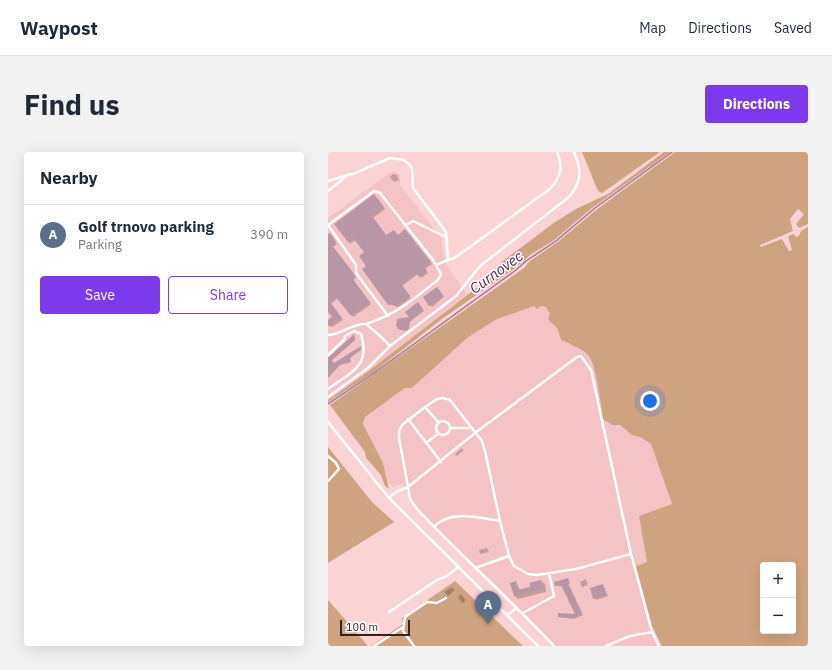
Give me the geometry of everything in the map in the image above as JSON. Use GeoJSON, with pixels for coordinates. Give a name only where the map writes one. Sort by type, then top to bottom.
{"type":"FeatureCollection","features":[{"type":"Feature","properties":{"kind":"lane"},"geometry":{"type":"LineString","coordinates":[[436,265],[454,258],[551,188],[560,175],[560,163],[557,152]]}},
{"type":"Feature","properties":{"kind":"lane"},"geometry":{"type":"LineString","coordinates":[[328,397],[369,367],[390,346],[456,296],[480,266],[569,198],[577,188],[580,172],[574,152]]}},
{"type":"Feature","properties":{"kind":"lane"},"geometry":{"type":"LineString","coordinates":[[328,181],[346,176],[390,158],[404,160],[412,169],[413,188],[446,232],[448,260]]}},
{"type":"Feature","properties":{"kind":"lane"},"geometry":{"type":"LineString","coordinates":[[328,191],[346,176]]}},
{"type":"Feature","properties":{"kind":"lane"},"geometry":{"type":"LineString","coordinates":[[328,335],[355,325],[366,324],[388,316],[400,310],[438,280],[441,274],[406,225],[380,193],[374,191],[328,225],[356,265],[356,273],[388,316]]}},
{"type":"Feature","properties":{"kind":"lane"},"geometry":{"type":"LineString","coordinates":[[406,225],[413,221],[446,237]]}},
{"type":"Feature","properties":{"kind":"lane"},"geometry":{"type":"LineString","coordinates":[[366,324],[390,346]]}},
{"type":"Feature","properties":{"kind":"lane"},"geometry":{"type":"LineString","coordinates":[[328,355],[344,340],[345,336],[354,331],[361,334],[365,348],[360,366],[328,389]]}},
{"type":"Feature","properties":{"kind":"lane"},"geometry":{"type":"LineString","coordinates":[[389,498],[394,492],[408,487],[441,462],[475,433],[577,357],[581,356],[591,370],[631,554],[652,632],[659,646]]}},
{"type":"Feature","properties":{"kind":"lane"},"geometry":{"type":"LineString","coordinates":[[554,646],[523,613],[474,568],[412,504],[399,438],[399,431],[408,420],[437,399],[443,398],[450,400],[472,428],[485,451],[500,521],[509,556],[514,566],[528,574],[549,573],[576,569],[631,554]]}},
{"type":"Feature","properties":{"kind":"lane"},"geometry":{"type":"LineString","coordinates":[[425,407],[438,422]]}},
{"type":"Feature","properties":{"kind":"lane"},"geometry":{"type":"LineString","coordinates":[[408,420],[441,462]]}},
{"type":"Feature","properties":{"kind":"lane"},"geometry":{"type":"LineString","coordinates":[[443,420],[447,422],[450,428],[447,434],[442,436],[438,434],[435,428],[438,422],[443,420]]}},
{"type":"Feature","properties":{"kind":"lane"},"geometry":{"type":"LineString","coordinates":[[328,422],[389,498],[538,646]]}},
{"type":"Feature","properties":{"kind":"lane"},"geometry":{"type":"LineString","coordinates":[[450,428],[472,428]]}},
{"type":"Feature","properties":{"kind":"lane"},"geometry":{"type":"LineString","coordinates":[[426,443],[438,434]]}},
{"type":"Feature","properties":{"kind":"lane"},"geometry":{"type":"LineString","coordinates":[[328,456],[336,463],[339,469],[328,480]]}},
{"type":"Feature","properties":{"kind":"lane"},"geometry":{"type":"LineString","coordinates":[[434,527],[438,521],[448,517],[500,521]]}},
{"type":"Feature","properties":{"kind":"lane"},"geometry":{"type":"LineString","coordinates":[[474,568],[509,556]]}},
{"type":"Feature","properties":{"kind":"lane"},"geometry":{"type":"LineString","coordinates":[[390,612],[436,580],[447,576],[458,567]]}},
{"type":"Feature","properties":{"kind":"lane"},"geometry":{"type":"LineString","coordinates":[[523,613],[554,596],[549,573]]}},
{"type":"Feature","properties":{"kind":"lane"},"geometry":{"type":"LineString","coordinates":[[374,646],[403,627],[405,625],[405,617],[427,602],[437,603],[446,598]]}},
{"type":"Feature","properties":{"kind":"lane"},"geometry":{"type":"LineString","coordinates":[[508,615],[516,608]]}},
{"type":"Feature","properties":{"kind":"lane"},"geometry":{"type":"LineString","coordinates":[[403,627],[404,632],[414,646]]}},
{"type":"Feature","properties":{"kind":"lane"},"geometry":{"type":"LineString","coordinates":[[606,646],[630,636],[652,632]]}},
{"type":"Feature","properties":{"kind":"shaded area"},"geometry":{"type":"Polygon","coordinates":[[[582,152],[660,152],[602,193],[598,191],[582,152]]]}},
{"type":"Feature","properties":{"kind":"shaded area"},"geometry":{"type":"Polygon","coordinates":[[[664,152],[670,152],[592,208],[553,241],[530,255],[515,268],[442,319],[374,372],[328,402],[328,400],[370,370],[488,279],[503,261],[555,222],[576,209],[608,194],[664,152]]]}},
{"type":"Feature","properties":{"kind":"shaded area"},"geometry":{"type":"Polygon","coordinates":[[[675,152],[808,152],[808,224],[799,228],[796,224],[804,214],[798,209],[790,219],[793,231],[760,245],[761,247],[782,239],[789,251],[792,250],[788,236],[794,234],[796,237],[799,236],[801,231],[808,227],[808,646],[662,646],[652,626],[636,566],[647,562],[639,516],[672,504],[651,444],[642,438],[632,435],[620,425],[612,425],[603,419],[598,385],[591,360],[582,350],[561,340],[557,328],[548,319],[550,314],[546,307],[541,306],[537,309],[534,306],[497,319],[467,338],[412,388],[405,388],[365,417],[363,424],[383,463],[389,489],[385,486],[381,475],[366,458],[365,452],[330,405],[524,268],[530,261],[559,241],[596,210],[675,152]]]}},
{"type":"Feature","properties":{"kind":"shaded area"},"geometry":{"type":"Polygon","coordinates":[[[395,171],[400,175],[400,185],[441,238],[446,265],[467,294],[398,349],[328,400],[328,218],[391,172],[395,171]]]}},
{"type":"Feature","properties":{"kind":"shaded area"},"geometry":{"type":"Polygon","coordinates":[[[534,305],[546,307],[549,310],[554,326],[557,328],[561,340],[590,356],[600,392],[603,419],[612,425],[620,425],[632,435],[642,438],[651,444],[672,504],[639,516],[647,562],[636,566],[655,635],[662,646],[556,646],[416,506],[402,484],[393,487],[388,482],[383,463],[363,424],[365,417],[405,388],[412,388],[467,338],[497,319],[534,305]]]}},
{"type":"Feature","properties":{"kind":"shaded area"},"geometry":{"type":"Polygon","coordinates":[[[328,447],[372,502],[394,522],[328,563],[328,447]]]}},
{"type":"Feature","properties":{"kind":"shaded area"},"geometry":{"type":"Polygon","coordinates":[[[455,581],[523,646],[371,646],[403,624],[402,618],[455,581]]]}},
{"type":"Feature","properties":{"kind":"shaded area"},"geometry":{"type":"Polygon","coordinates":[[[328,600],[368,646],[328,646],[328,600]]]}},
{"type":"Feature","properties":{"kind":"building"},"geometry":{"type":"Polygon","coordinates":[[[374,194],[384,207],[372,216],[386,235],[394,230],[398,235],[405,229],[431,262],[424,266],[427,271],[419,277],[416,273],[401,284],[410,296],[395,306],[393,304],[388,305],[362,269],[366,266],[359,256],[364,252],[353,238],[348,242],[334,224],[374,194]]]}},
{"type":"Feature","properties":{"kind":"building"},"geometry":{"type":"Polygon","coordinates":[[[330,233],[336,242],[332,245],[355,276],[352,278],[370,302],[351,316],[336,297],[330,302],[342,318],[328,326],[328,320],[332,317],[328,312],[328,234],[330,233]]]}},
{"type":"Feature","properties":{"kind":"building"},"geometry":{"type":"Polygon","coordinates":[[[437,287],[443,295],[429,306],[423,297],[437,287]]]}},
{"type":"Feature","properties":{"kind":"building"},"geometry":{"type":"Polygon","coordinates":[[[418,302],[423,309],[409,321],[407,329],[398,329],[396,325],[397,319],[409,317],[405,312],[418,302]]]}},
{"type":"Feature","properties":{"kind":"building"},"geometry":{"type":"Polygon","coordinates":[[[354,334],[355,340],[332,360],[334,363],[361,346],[361,350],[350,357],[351,362],[339,365],[328,377],[328,358],[354,334]]]}},
{"type":"Feature","properties":{"kind":"building"},"geometry":{"type":"Polygon","coordinates":[[[568,578],[568,583],[582,613],[572,618],[558,617],[558,613],[575,614],[561,585],[555,586],[554,582],[568,578]]]}},
{"type":"Feature","properties":{"kind":"building"},"geometry":{"type":"Polygon","coordinates":[[[541,580],[543,589],[514,596],[510,583],[516,581],[518,590],[530,587],[529,583],[541,580]]]}},
{"type":"Feature","properties":{"kind":"building"},"geometry":{"type":"Polygon","coordinates":[[[603,584],[607,595],[593,599],[590,588],[603,584]]]}},
{"type":"Feature","properties":{"kind":"waterway","name":"Curnovec"},"geometry":{"type":"LineString","coordinates":[[328,404],[374,373],[516,270],[526,261],[556,241],[595,208],[672,152]]}},
{"type":"Feature","properties":{"kind":"place","name":"Golf trnovo parking"},"geometry":{"type":"Point","coordinates":[488,624]}}]}
